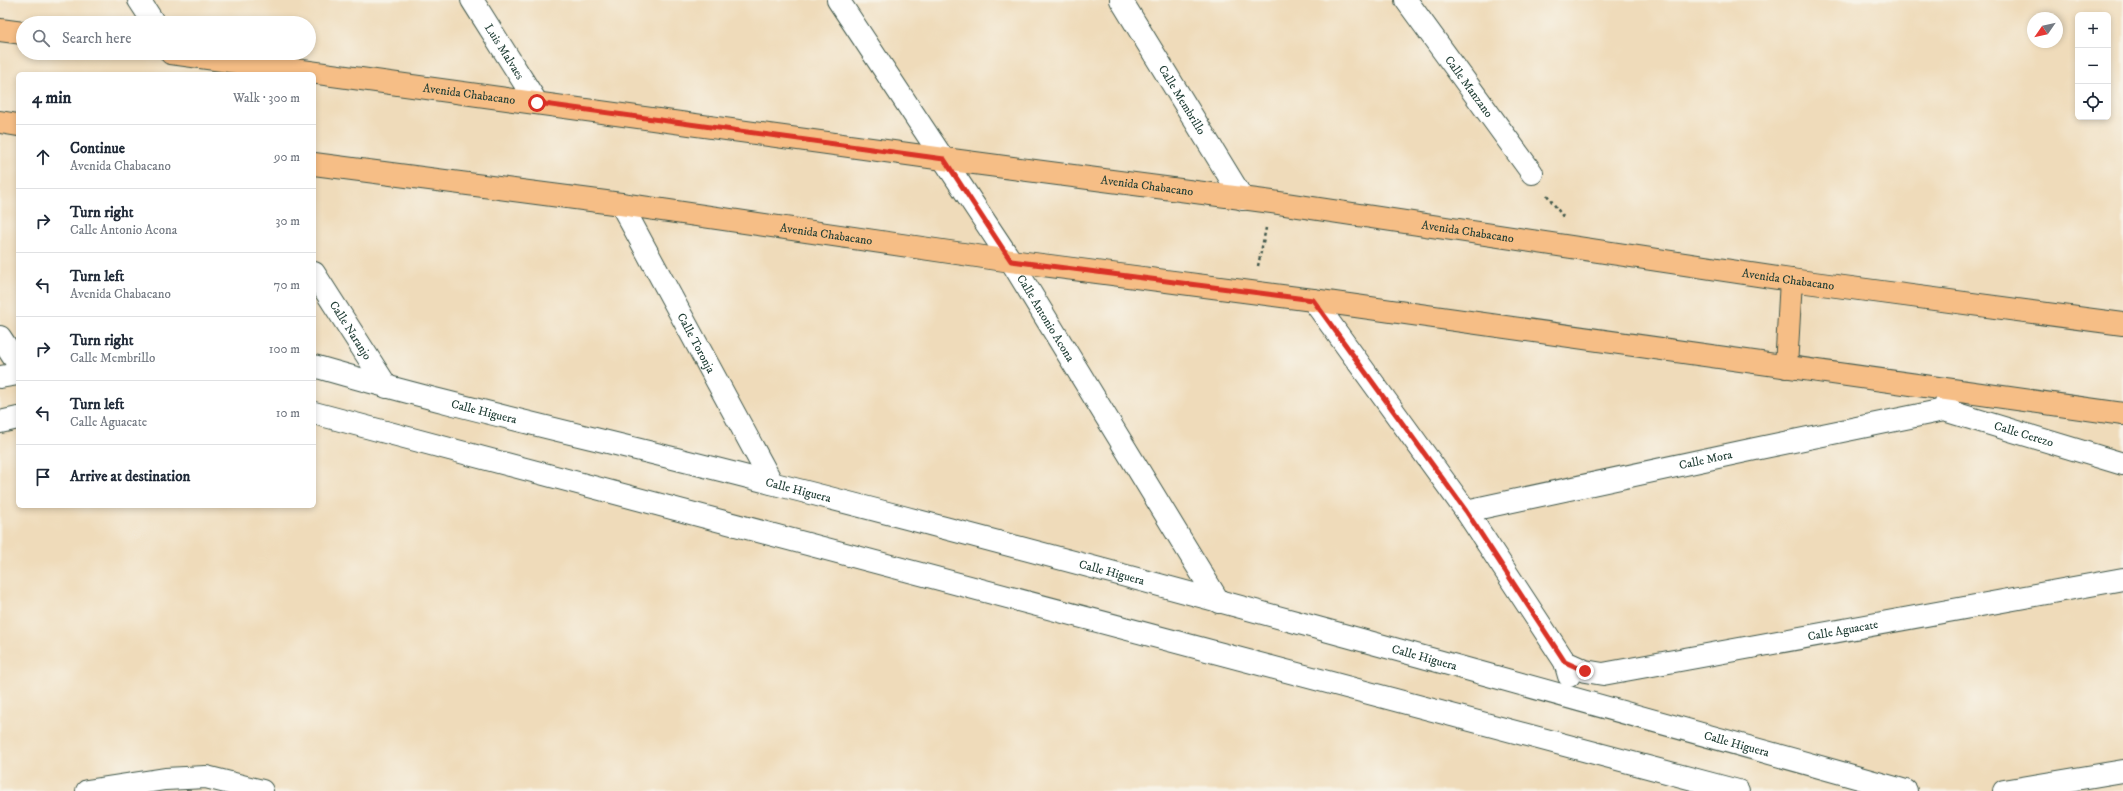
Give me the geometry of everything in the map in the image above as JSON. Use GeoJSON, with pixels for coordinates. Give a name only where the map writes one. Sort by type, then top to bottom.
{"type":"FeatureCollection","features":[{"type":"Feature","properties":{"kind":"main road"},"geometry":{"type":"LineString","coordinates":[[0,30],[16,32]]}},
{"type":"Feature","properties":{"kind":"main road","name":"Avenida Chabacano"},"geometry":{"type":"LineString","coordinates":[[223,60],[311,72]]}},
{"type":"Feature","properties":{"kind":"main road","name":"Avenida Chabacano"},"geometry":{"type":"LineString","coordinates":[[316,73],[944,159],[1272,202],[1791,280],[2123,324]]}},
{"type":"Feature","properties":{"kind":"main road"},"geometry":{"type":"LineString","coordinates":[[0,122],[16,125]]}},
{"type":"Feature","properties":{"kind":"main road","name":"Avenida Chabacano"},"geometry":{"type":"LineString","coordinates":[[316,164],[621,204],[1011,261],[1313,300],[1786,368],[1947,400],[2123,414]]}},
{"type":"Feature","properties":{"kind":"main road"},"geometry":{"type":"LineString","coordinates":[[1786,368],[1791,280]]}},
{"type":"Feature","properties":{"kind":"street"},"geometry":{"type":"LineString","coordinates":[[140,0],[150,16]]}},
{"type":"Feature","properties":{"kind":"street","name":"Luis Malvaes"},"geometry":{"type":"LineString","coordinates":[[472,0],[537,103]]}},
{"type":"Feature","properties":{"kind":"street","name":"Calle Antonio Acona"},"geometry":{"type":"LineString","coordinates":[[838,0],[1011,261],[1219,602]]}},
{"type":"Feature","properties":{"kind":"street","name":"Calle Membrillo"},"geometry":{"type":"LineString","coordinates":[[1121,0],[1243,199]]}},
{"type":"Feature","properties":{"kind":"street","name":"Calle Manzano"},"geometry":{"type":"LineString","coordinates":[[1406,0],[1532,173]]}},
{"type":"Feature","properties":{"kind":"street","name":"Calle Toronja"},"geometry":{"type":"LineString","coordinates":[[621,204],[772,483]]}},
{"type":"Feature","properties":{"kind":"street","name":"Calle Naranjo"},"geometry":{"type":"LineString","coordinates":[[316,276],[387,387]]}},
{"type":"Feature","properties":{"kind":"street"},"geometry":{"type":"LineString","coordinates":[[1313,300],[1466,511],[1565,662],[1576,699]]}},
{"type":"Feature","properties":{"kind":"street"},"geometry":{"type":"LineString","coordinates":[[0,337],[16,361]]}},
{"type":"Feature","properties":{"kind":"street","name":"Calle Higuera"},"geometry":{"type":"LineString","coordinates":[[316,367],[387,387],[772,483],[1219,602],[1906,791]]}},
{"type":"Feature","properties":{"kind":"street"},"geometry":{"type":"LineString","coordinates":[[0,377],[16,374]]}},
{"type":"Feature","properties":{"kind":"street","name":"Calle Mora"},"geometry":{"type":"LineString","coordinates":[[1466,511],[1755,449],[1947,400]]}},
{"type":"Feature","properties":{"kind":"street","name":"Calle Cerezo"},"geometry":{"type":"LineString","coordinates":[[1947,400],[2123,464]]}},
{"type":"Feature","properties":{"kind":"street"},"geometry":{"type":"LineString","coordinates":[[316,414],[1738,791]]}},
{"type":"Feature","properties":{"kind":"street"},"geometry":{"type":"LineString","coordinates":[[0,422],[16,418]]}},
{"type":"Feature","properties":{"kind":"street","name":"Calle Aguacate"},"geometry":{"type":"LineString","coordinates":[[1565,662],[1585,671],[1603,674],[2123,579]]}},
{"type":"Feature","properties":{"kind":"street"},"geometry":{"type":"LineString","coordinates":[[2004,791],[2123,771]]}},
{"type":"Feature","properties":{"kind":"street"},"geometry":{"type":"LineString","coordinates":[[87,791],[165,779],[206,777],[262,791]]}},
{"type":"Feature","properties":{"kind":"path"},"geometry":{"type":"LineString","coordinates":[[1532,173],[1585,248]]}},
{"type":"Feature","properties":{"kind":"path"},"geometry":{"type":"LineString","coordinates":[[1253,292],[1272,202]]}},
{"type":"Feature","properties":{"kind":"route"},"geometry":{"type":"LineString","coordinates":[[537,103],[944,159],[1011,261],[1313,300],[1466,511],[1565,662],[1585,671]]}}]}
